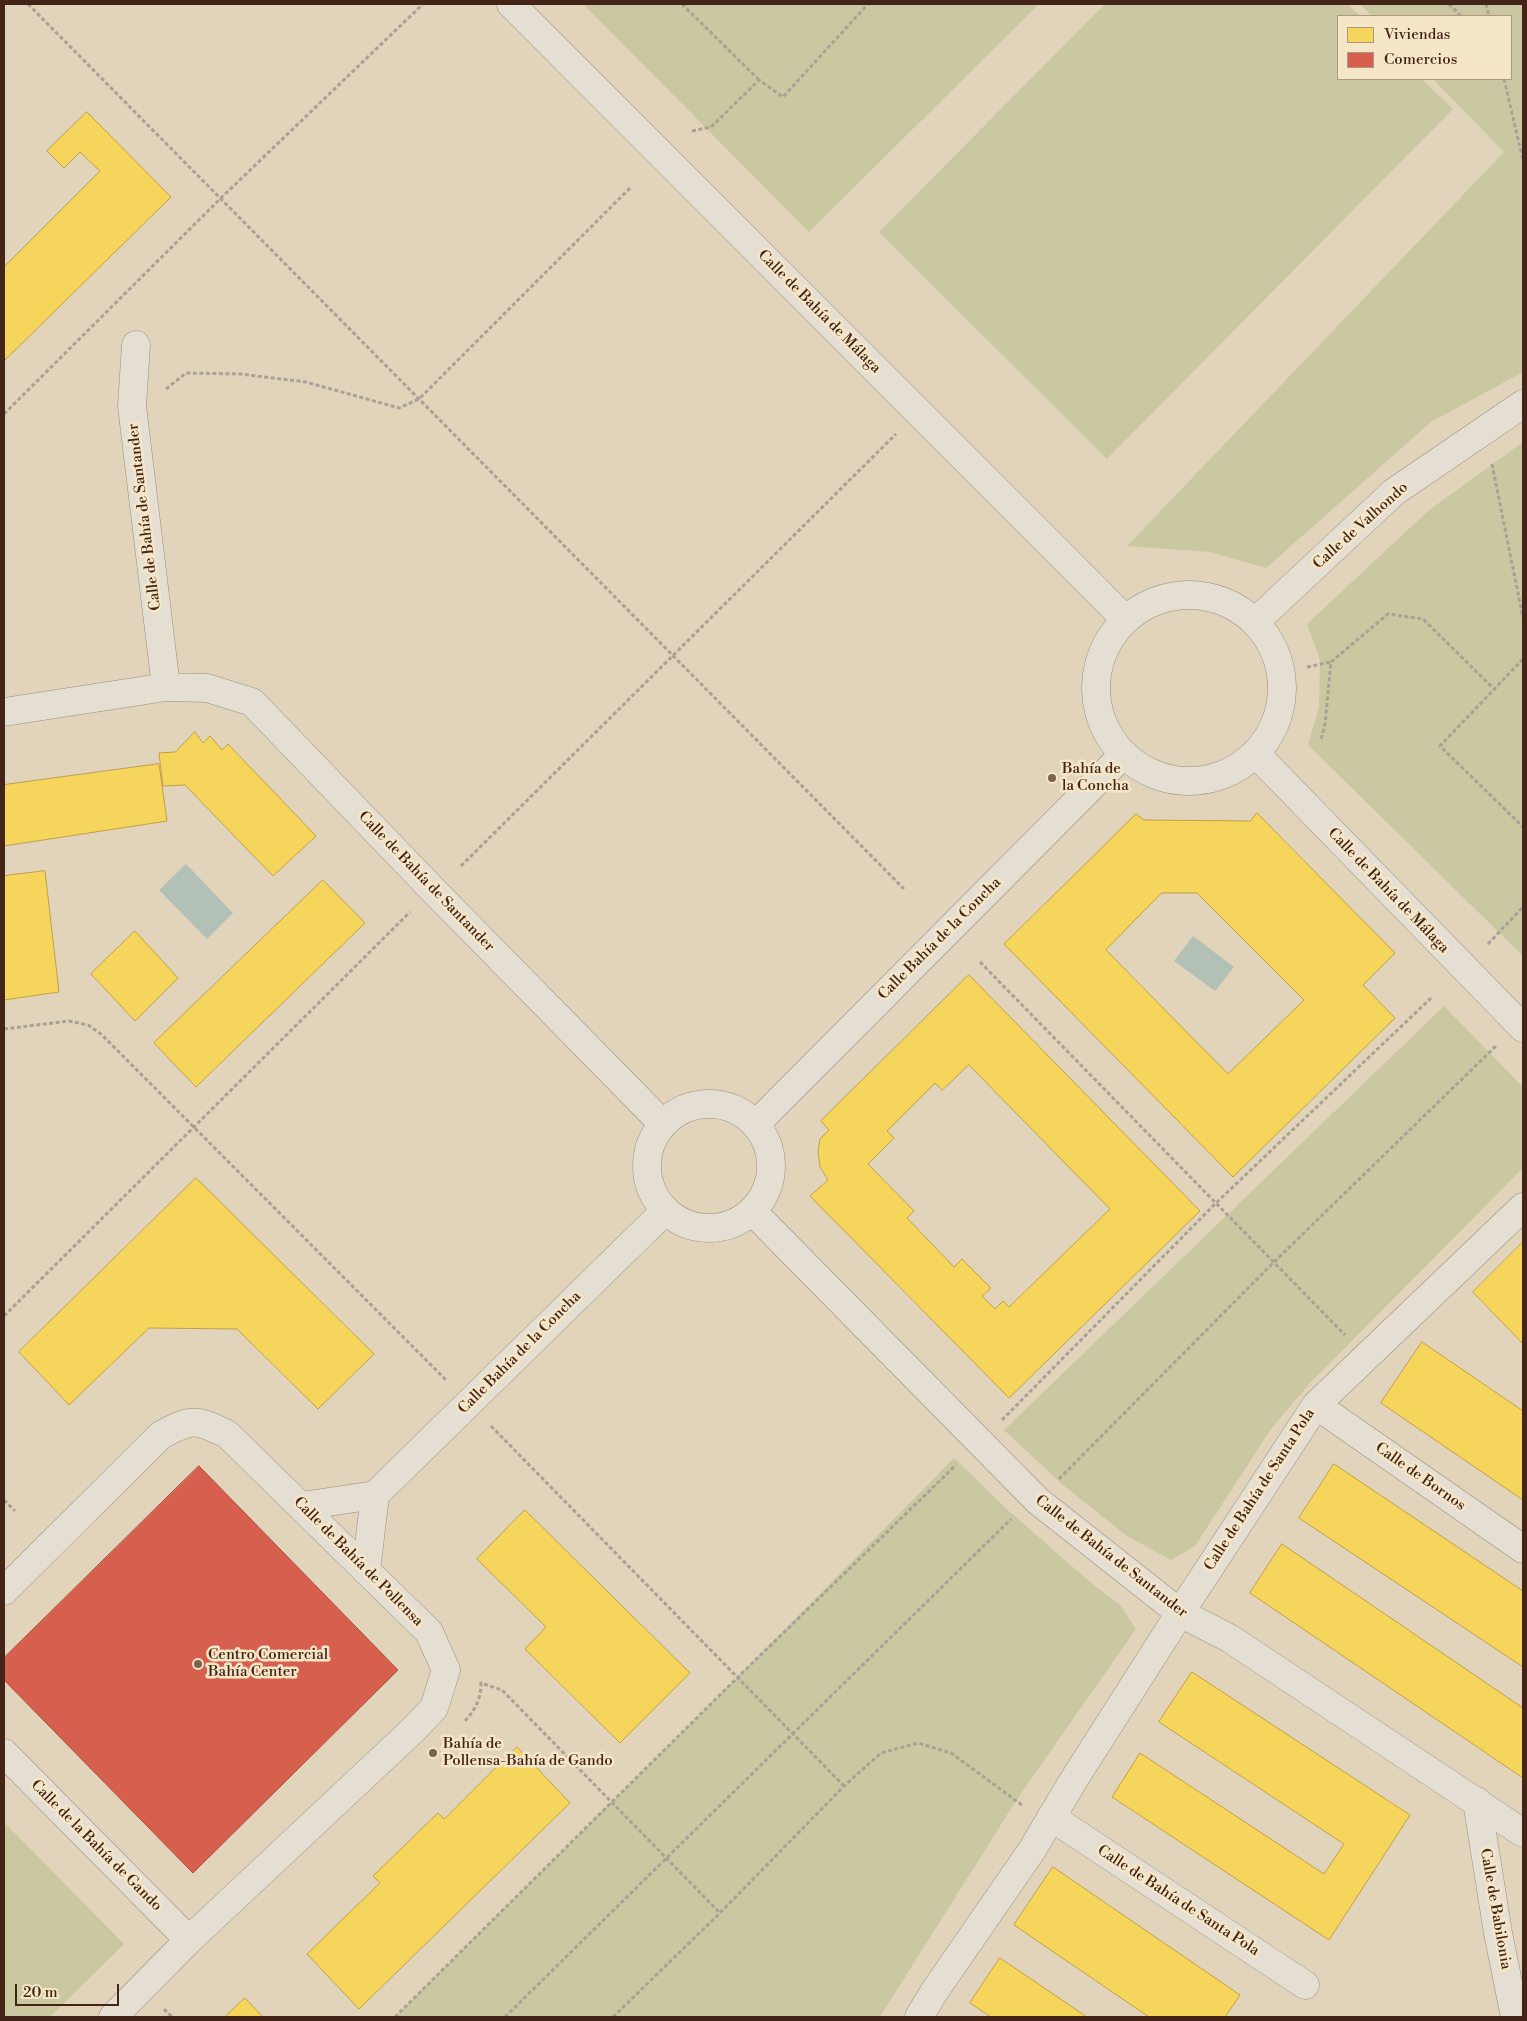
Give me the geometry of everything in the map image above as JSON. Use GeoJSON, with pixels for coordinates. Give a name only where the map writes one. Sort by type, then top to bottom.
{"type":"FeatureCollection","features":[{"type":"Feature","properties":{"kind":"street","name":"Calle de Bahía de Málaga"},"geometry":{"type":"LineString","coordinates":[[512,4],[1126,620]]}},
{"type":"Feature","properties":{"kind":"street","name":"Calle de Bahía de Santander"},"geometry":{"type":"LineString","coordinates":[[136,345],[132,406],[166,687]]}},
{"type":"Feature","properties":{"kind":"street","name":"Calle de Valhondo"},"geometry":{"type":"LineString","coordinates":[[1255,622],[1394,492],[1523,404]]}},
{"type":"Feature","properties":{"kind":"street"},"geometry":{"type":"LineString","coordinates":[[1181,595],[1208,597],[1233,606],[1255,622],[1271,645],[1280,671],[1281,698],[1274,725],[1255,753],[1238,767],[1207,780],[1175,781],[1145,771],[1124,754],[1103,726],[1096,696],[1098,665],[1110,637],[1126,620],[1155,601],[1181,595]]}},
{"type":"Feature","properties":{"kind":"street","name":"Calle de Bahía de Santander"},"geometry":{"type":"LineString","coordinates":[[4,712],[166,687],[207,688],[252,702],[662,1124]]}},
{"type":"Feature","properties":{"kind":"street","name":"Calle de Bahía de Málaga"},"geometry":{"type":"LineString","coordinates":[[1255,753],[1523,1028]]}},
{"type":"Feature","properties":{"kind":"street","name":"Calle Bahía de la Concha"},"geometry":{"type":"LineString","coordinates":[[756,1124],[1124,754]]}},
{"type":"Feature","properties":{"kind":"street"},"geometry":{"type":"LineString","coordinates":[[700,1105],[719,1105],[737,1111],[756,1124],[766,1141],[771,1164],[768,1187],[753,1212],[741,1220],[722,1227],[702,1228],[683,1222],[665,1211],[655,1195],[648,1177],[648,1157],[654,1138],[662,1124],[681,1111],[700,1105]]}},
{"type":"Feature","properties":{"kind":"street","name":"Calle de Bahía de Santa Pola"},"geometry":{"type":"LineString","coordinates":[[919,2017],[934,1992],[1032,1850],[1040,1813],[1180,1613],[1316,1405],[1523,1207]]}},
{"type":"Feature","properties":{"kind":"street","name":"Calle Bahía de la Concha"},"geometry":{"type":"LineString","coordinates":[[375,1496],[665,1211]]}},
{"type":"Feature","properties":{"kind":"street","name":"Calle de Bahía de Santander"},"geometry":{"type":"LineString","coordinates":[[753,1212],[1038,1501],[1180,1613],[1229,1638],[1523,1833]]}},
{"type":"Feature","properties":{"kind":"street","name":"Calle de Bornos"},"geometry":{"type":"LineString","coordinates":[[1316,1405],[1523,1549]]}},
{"type":"Feature","properties":{"kind":"street","name":"Calle de Bahía de Pollensa"},"geometry":{"type":"LineString","coordinates":[[4,1591],[161,1435],[182,1424],[200,1421],[227,1434],[429,1632],[446,1670],[434,1708],[413,1730],[189,1940],[113,2017]]}},
{"type":"Feature","properties":{"kind":"street"},"geometry":{"type":"LineString","coordinates":[[302,1506],[375,1496],[366,1571]]}},
{"type":"Feature","properties":{"kind":"street","name":"Calle de la Bahía de Gando"},"geometry":{"type":"LineString","coordinates":[[4,1753],[189,1940]]}},
{"type":"Feature","properties":{"kind":"street","name":"Calle de Babilonia"},"geometry":{"type":"LineString","coordinates":[[1477,1801],[1498,1933],[1515,2017]]}},
{"type":"Feature","properties":{"kind":"street","name":"Calle de Bahía de Santa Pola"},"geometry":{"type":"LineString","coordinates":[[1040,1813],[1305,1985]]}},
{"type":"Feature","properties":{"kind":"path"},"geometry":{"type":"LineString","coordinates":[[28,4],[904,889]]}},
{"type":"Feature","properties":{"kind":"path"},"geometry":{"type":"LineString","coordinates":[[4,414],[221,198],[423,4]]}},
{"type":"Feature","properties":{"kind":"path"},"geometry":{"type":"LineString","coordinates":[[682,4],[759,80],[783,97],[868,4]]}},
{"type":"Feature","properties":{"kind":"path"},"geometry":{"type":"LineString","coordinates":[[1449,4],[1460,15]]}},
{"type":"Feature","properties":{"kind":"path"},"geometry":{"type":"LineString","coordinates":[[692,131],[711,127],[759,80]]}},
{"type":"Feature","properties":{"kind":"path"},"geometry":{"type":"LineString","coordinates":[[1504,80],[1523,160]]}},
{"type":"Feature","properties":{"kind":"path"},"geometry":{"type":"LineString","coordinates":[[159,394],[186,373],[240,374],[306,382],[398,408],[419,399],[631,187]]}},
{"type":"Feature","properties":{"kind":"path"},"geometry":{"type":"LineString","coordinates":[[460,866],[896,434]]}},
{"type":"Feature","properties":{"kind":"path"},"geometry":{"type":"LineString","coordinates":[[1490,457],[1523,618]]}},
{"type":"Feature","properties":{"kind":"path"},"geometry":{"type":"LineString","coordinates":[[1307,667],[1331,662],[1388,614],[1423,619],[1494,690]]}},
{"type":"Feature","properties":{"kind":"path"},"geometry":{"type":"LineString","coordinates":[[1523,659],[1440,746],[1523,827]]}},
{"type":"Feature","properties":{"kind":"path"},"geometry":{"type":"LineString","coordinates":[[1321,739],[1325,725],[1331,662]]}},
{"type":"Feature","properties":{"kind":"path"},"geometry":{"type":"LineString","coordinates":[[4,1316],[416,906]]}},
{"type":"Feature","properties":{"kind":"path"},"geometry":{"type":"LineString","coordinates":[[1488,944],[1523,907]]}},
{"type":"Feature","properties":{"kind":"path"},"geometry":{"type":"LineString","coordinates":[[980,962],[1350,1340]]}},
{"type":"Feature","properties":{"kind":"path"},"geometry":{"type":"LineString","coordinates":[[999,1422],[1216,1203],[1431,998]]}},
{"type":"Feature","properties":{"kind":"path"},"geometry":{"type":"LineString","coordinates":[[4,1029],[69,1021],[88,1025],[101,1034],[453,1387]]}},
{"type":"Feature","properties":{"kind":"path"},"geometry":{"type":"LineString","coordinates":[[1054,1483],[1273,1262],[1499,1043]]}},
{"type":"Feature","properties":{"kind":"path"},"geometry":{"type":"LineString","coordinates":[[490,1425],[844,1786]]}},
{"type":"Feature","properties":{"kind":"path"},"geometry":{"type":"LineString","coordinates":[[395,2017],[738,1677],[956,1465]]}},
{"type":"Feature","properties":{"kind":"path"},"geometry":{"type":"LineString","coordinates":[[4,1500],[15,1511]]}},
{"type":"Feature","properties":{"kind":"path"},"geometry":{"type":"LineString","coordinates":[[505,2017],[1011,1519]]}},
{"type":"Feature","properties":{"kind":"path"},"geometry":{"type":"LineString","coordinates":[[502,1690],[720,1913]]}},
{"type":"Feature","properties":{"kind":"path"},"geometry":{"type":"LineString","coordinates":[[613,2017],[720,1913],[844,1786],[881,1753],[918,1743],[951,1753],[1040,1813]]}},
{"type":"Feature","properties":{"kind":"path"},"geometry":{"type":"LineString","coordinates":[[162,2006],[172,2017]]}},
{"type":"Feature","properties":{"kind":"shaded area"},"geometry":{"type":"Polygon","coordinates":[[[583,4],[1039,4],[809,232],[583,4]]]}},
{"type":"Feature","properties":{"kind":"shaded area"},"geometry":{"type":"Polygon","coordinates":[[[1105,4],[1347,4],[1359,15],[1337,15],[1337,80],[1423,80],[1453,109],[1107,459],[879,232],[1105,4]]]}},
{"type":"Feature","properties":{"kind":"shaded area"},"geometry":{"type":"Polygon","coordinates":[[[1360,4],[1523,4],[1523,372],[1431,422],[1266,568],[1210,552],[1127,546],[1504,152],[1434,80],[1512,80],[1512,15],[1371,15],[1360,4]]]}},
{"type":"Feature","properties":{"kind":"shaded area"},"geometry":{"type":"Polygon","coordinates":[[[1523,442],[1523,956],[1308,745],[1319,707],[1320,660],[1307,624],[1428,511],[1523,442]]]}},
{"type":"Feature","properties":{"kind":"shaded area"},"geometry":{"type":"Polygon","coordinates":[[[186,864],[233,913],[207,939],[159,890],[186,864]]]}},
{"type":"Feature","properties":{"kind":"shaded area"},"geometry":{"type":"Polygon","coordinates":[[[1193,936],[1234,967],[1215,991],[1174,961],[1193,936]]]}},
{"type":"Feature","properties":{"kind":"shaded area"},"geometry":{"type":"Polygon","coordinates":[[[1444,1006],[1523,1087],[1523,1168],[1310,1383],[1271,1429],[1195,1546],[1171,1560],[1127,1536],[1063,1485],[1004,1430],[1444,1006]]]}},
{"type":"Feature","properties":{"kind":"shaded area"},"geometry":{"type":"Polygon","coordinates":[[[954,1458],[1010,1512],[1090,1582],[1120,1605],[1136,1629],[1017,1799],[880,2017],[395,2017],[738,1677],[954,1458]]]}},
{"type":"Feature","properties":{"kind":"shaded area"},"geometry":{"type":"Polygon","coordinates":[[[4,1822],[124,1944],[50,2017],[4,2017],[4,1822]]]}},
{"type":"Feature","properties":{"kind":"building: Viviendas"},"geometry":{"type":"Polygon","coordinates":[[[87,112],[171,197],[4,361],[4,267],[100,171],[80,152],[64,168],[47,151],[87,112]]]}},
{"type":"Feature","properties":{"kind":"building: Viviendas"},"geometry":{"type":"Polygon","coordinates":[[[195,732],[203,743],[210,736],[222,750],[228,744],[316,836],[273,876],[185,785],[163,786],[159,753],[175,752],[195,732]]]}},
{"type":"Feature","properties":{"kind":"building: Viviendas"},"geometry":{"type":"Polygon","coordinates":[[[159,764],[167,821],[4,846],[4,785],[159,764]]]}},
{"type":"Feature","properties":{"kind":"building: Viviendas"},"geometry":{"type":"Polygon","coordinates":[[[1257,813],[1395,953],[1363,985],[1395,1018],[1233,1177],[1004,944],[1136,814],[1144,820],[1250,821],[1257,813]],[[1162,893],[1106,950],[1228,1074],[1304,1000],[1197,893],[1162,893]]]}},
{"type":"Feature","properties":{"kind":"building: Viviendas"},"geometry":{"type":"Polygon","coordinates":[[[45,871],[59,992],[4,1000],[4,876],[45,871]]]}},
{"type":"Feature","properties":{"kind":"building: Viviendas"},"geometry":{"type":"Polygon","coordinates":[[[323,880],[365,923],[196,1087],[154,1043],[323,880]]]}},
{"type":"Feature","properties":{"kind":"building: Viviendas"},"geometry":{"type":"Polygon","coordinates":[[[135,931],[178,978],[135,1021],[91,974],[135,931]]]}},
{"type":"Feature","properties":{"kind":"building: Viviendas"},"geometry":{"type":"Polygon","coordinates":[[[969,975],[1200,1211],[1009,1398],[810,1196],[828,1180],[820,1167],[818,1152],[820,1139],[829,1130],[821,1121],[969,975]],[[969,1065],[942,1090],[935,1083],[887,1131],[894,1138],[868,1164],[914,1211],[907,1218],[954,1267],[962,1259],[991,1288],[982,1296],[995,1309],[1003,1301],[1009,1307],[1110,1209],[969,1065]]]}},
{"type":"Feature","properties":{"kind":"building: Viviendas"},"geometry":{"type":"Polygon","coordinates":[[[196,1178],[374,1354],[318,1409],[237,1329],[149,1328],[69,1405],[19,1352],[196,1178]]]}},
{"type":"Feature","properties":{"kind":"building: Viviendas"},"geometry":{"type":"Polygon","coordinates":[[[1523,1242],[1523,1344],[1473,1292],[1523,1242]]]}},
{"type":"Feature","properties":{"kind":"building: Viviendas"},"geometry":{"type":"Polygon","coordinates":[[[1422,1342],[1523,1411],[1523,1500],[1381,1403],[1422,1342]]]}},
{"type":"Feature","properties":{"kind":"building: Viviendas"},"geometry":{"type":"Polygon","coordinates":[[[1334,1464],[1523,1591],[1523,1667],[1299,1518],[1334,1464]]]}},
{"type":"Feature","properties":{"kind":"building: Viviendas"},"geometry":{"type":"Polygon","coordinates":[[[525,1510],[690,1673],[620,1743],[525,1649],[546,1627],[477,1559],[525,1510]]]}},
{"type":"Feature","properties":{"kind":"building: Viviendas"},"geometry":{"type":"Polygon","coordinates":[[[1282,1544],[1523,1708],[1523,1778],[1250,1593],[1282,1544]]]}},
{"type":"Feature","properties":{"kind":"building: Viviendas"},"geometry":{"type":"Polygon","coordinates":[[[1192,1672],[1410,1815],[1329,1940],[1112,1797],[1140,1753],[1324,1874],[1344,1844],[1159,1722],[1192,1672]]]}},
{"type":"Feature","properties":{"kind":"building: Viviendas"},"geometry":{"type":"Polygon","coordinates":[[[517,1747],[570,1803],[359,2009],[307,1954],[380,1883],[373,1876],[438,1813],[444,1819],[517,1747]]]}},
{"type":"Feature","properties":{"kind":"building: Viviendas"},"geometry":{"type":"Polygon","coordinates":[[[1053,1867],[1240,1995],[1225,2017],[1149,2017],[1014,1925],[1053,1867]]]}},
{"type":"Feature","properties":{"kind":"building: Viviendas"},"geometry":{"type":"Polygon","coordinates":[[[1000,1958],[1087,2017],[991,2017],[970,2003],[1000,1958]]]}},
{"type":"Feature","properties":{"kind":"building: Viviendas"},"geometry":{"type":"Polygon","coordinates":[[[245,1998],[263,2017],[225,2017],[245,1998]]]}},
{"type":"Feature","properties":{"kind":"building: Comercios","name":"Centro Comercial Bahía Center"},"geometry":{"type":"Polygon","coordinates":[[[199,1466],[398,1670],[193,1873],[4,1680],[4,1658],[199,1466]]]}},
{"type":"Feature","properties":{"kind":"place","name":"Bahía de la Concha"},"geometry":{"type":"Point","coordinates":[1052,778]}},
{"type":"Feature","properties":{"kind":"place","name":"Centro Comercial Bahía Center"},"geometry":{"type":"Point","coordinates":[198,1664]}},
{"type":"Feature","properties":{"kind":"place","name":"Bahía de Pollensa-Bahía de Gando"},"geometry":{"type":"Point","coordinates":[433,1753]}}]}
